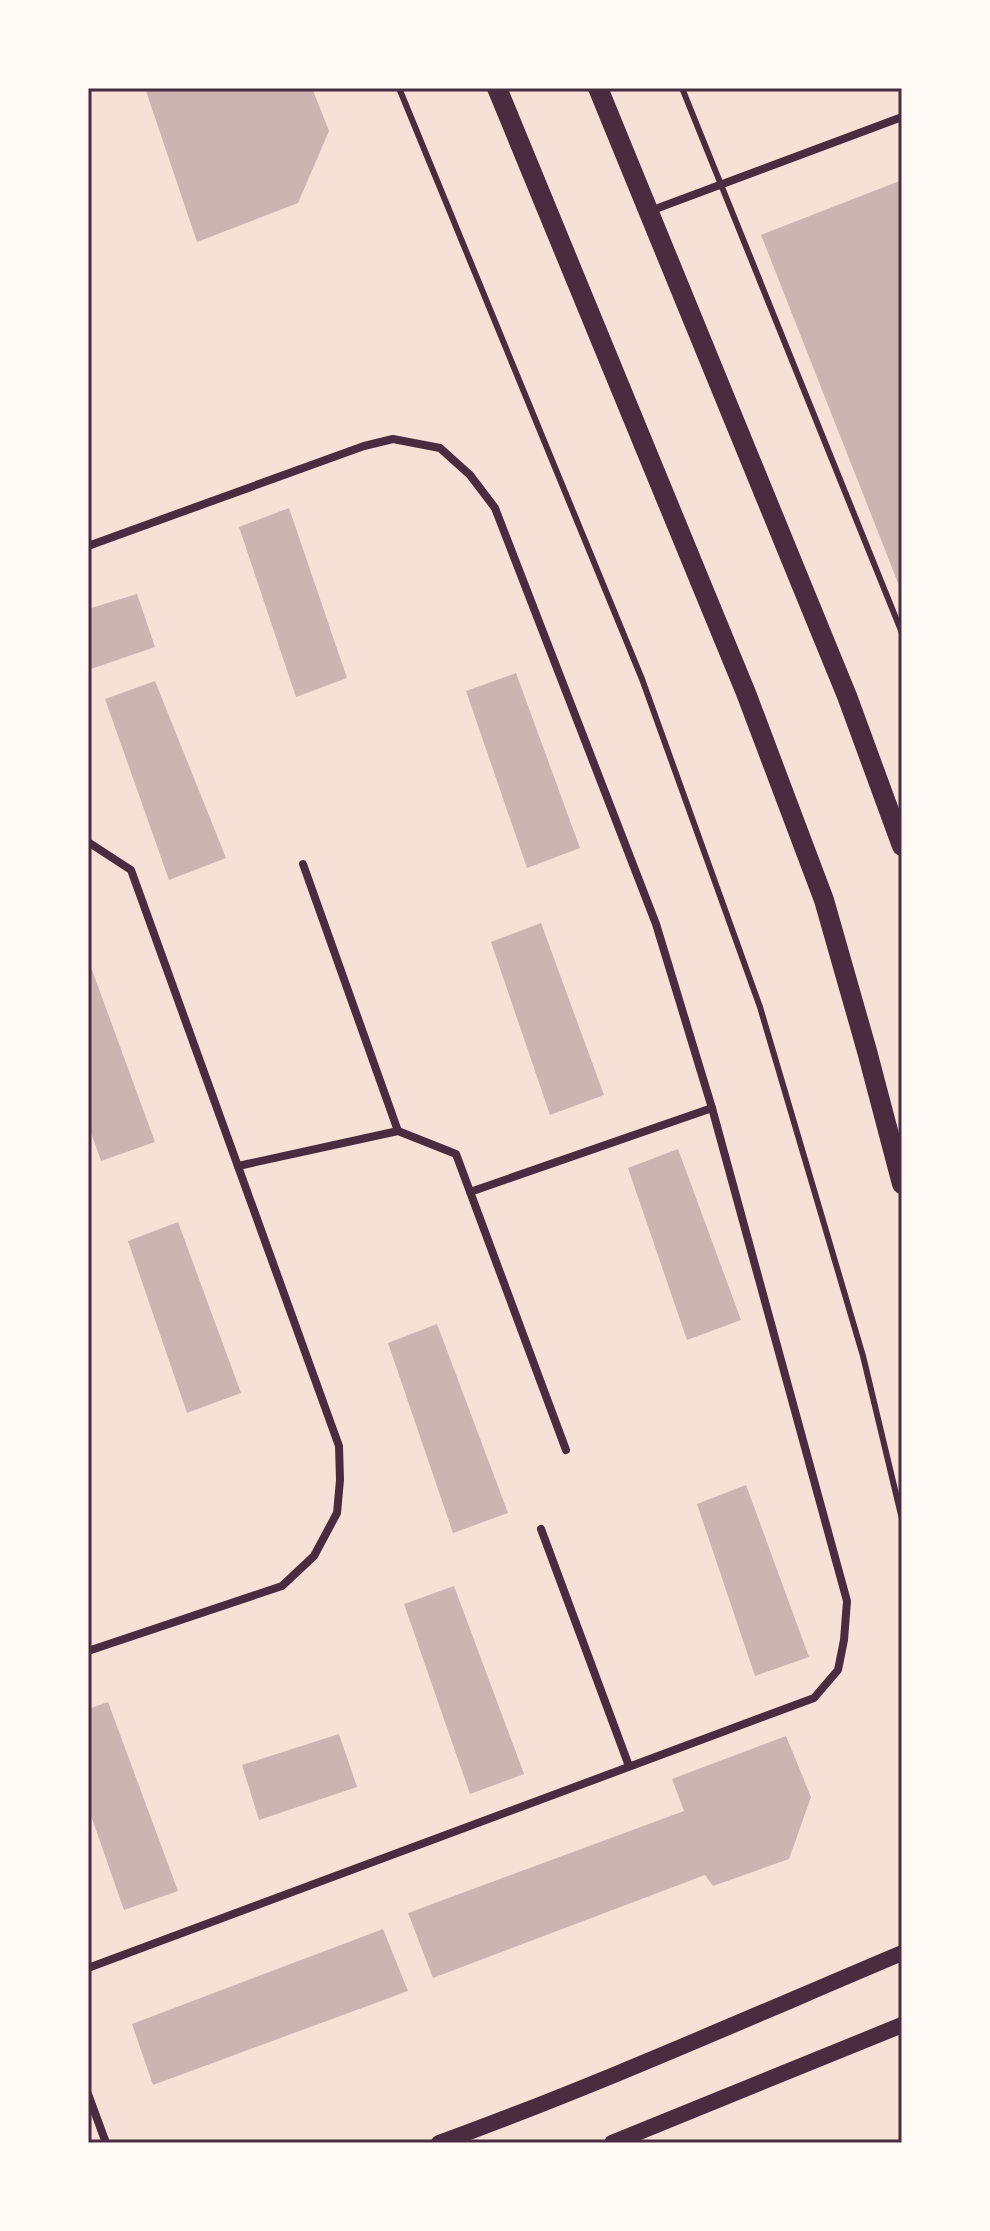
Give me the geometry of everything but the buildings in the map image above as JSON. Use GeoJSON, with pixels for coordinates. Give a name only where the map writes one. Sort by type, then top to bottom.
{"type":"FeatureCollection","features":[{"type":"Feature","properties":{"kind":"main road"},"geometry":{"type":"LineString","coordinates":[[497,88],[746,693],[824,900],[902,1184]]}},
{"type":"Feature","properties":{"kind":"main road"},"geometry":{"type":"LineString","coordinates":[[598,88],[847,696],[902,846]]}},
{"type":"Feature","properties":{"kind":"main road"},"geometry":{"type":"LineString","coordinates":[[439,2143],[667,2053],[902,1953]]}},
{"type":"Feature","properties":{"kind":"main road"},"geometry":{"type":"LineString","coordinates":[[612,2143],[902,2025]]}},
{"type":"Feature","properties":{"kind":"street"},"geometry":{"type":"LineString","coordinates":[[649,212],[902,117]]}},
{"type":"Feature","properties":{"kind":"street"},"geometry":{"type":"LineString","coordinates":[[88,546],[364,446],[393,439],[440,448],[470,475],[495,508],[656,924],[712,1108],[847,1601],[838,1670],[814,1698],[88,1968]]}},
{"type":"Feature","properties":{"kind":"street"},"geometry":{"type":"LineString","coordinates":[[88,842],[131,870],[339,1446],[340,1480],[337,1513],[314,1556],[282,1586],[88,1651]]}},
{"type":"Feature","properties":{"kind":"street"},"geometry":{"type":"LineString","coordinates":[[303,864],[398,1131]]}},
{"type":"Feature","properties":{"kind":"street"},"geometry":{"type":"LineString","coordinates":[[470,1192],[712,1108]]}},
{"type":"Feature","properties":{"kind":"street"},"geometry":{"type":"LineString","coordinates":[[238,1166],[398,1131],[456,1154],[566,1450]]}},
{"type":"Feature","properties":{"kind":"street"},"geometry":{"type":"LineString","coordinates":[[541,1529],[629,1766]]}},
{"type":"Feature","properties":{"kind":"street"},"geometry":{"type":"LineString","coordinates":[[88,2094],[106,2143]]}},
{"type":"Feature","properties":{"kind":"lane"},"geometry":{"type":"LineString","coordinates":[[399,88],[642,679],[760,1007],[863,1356],[902,1519]]}},
{"type":"Feature","properties":{"kind":"lane"},"geometry":{"type":"LineString","coordinates":[[682,88],[902,633]]}}]}
